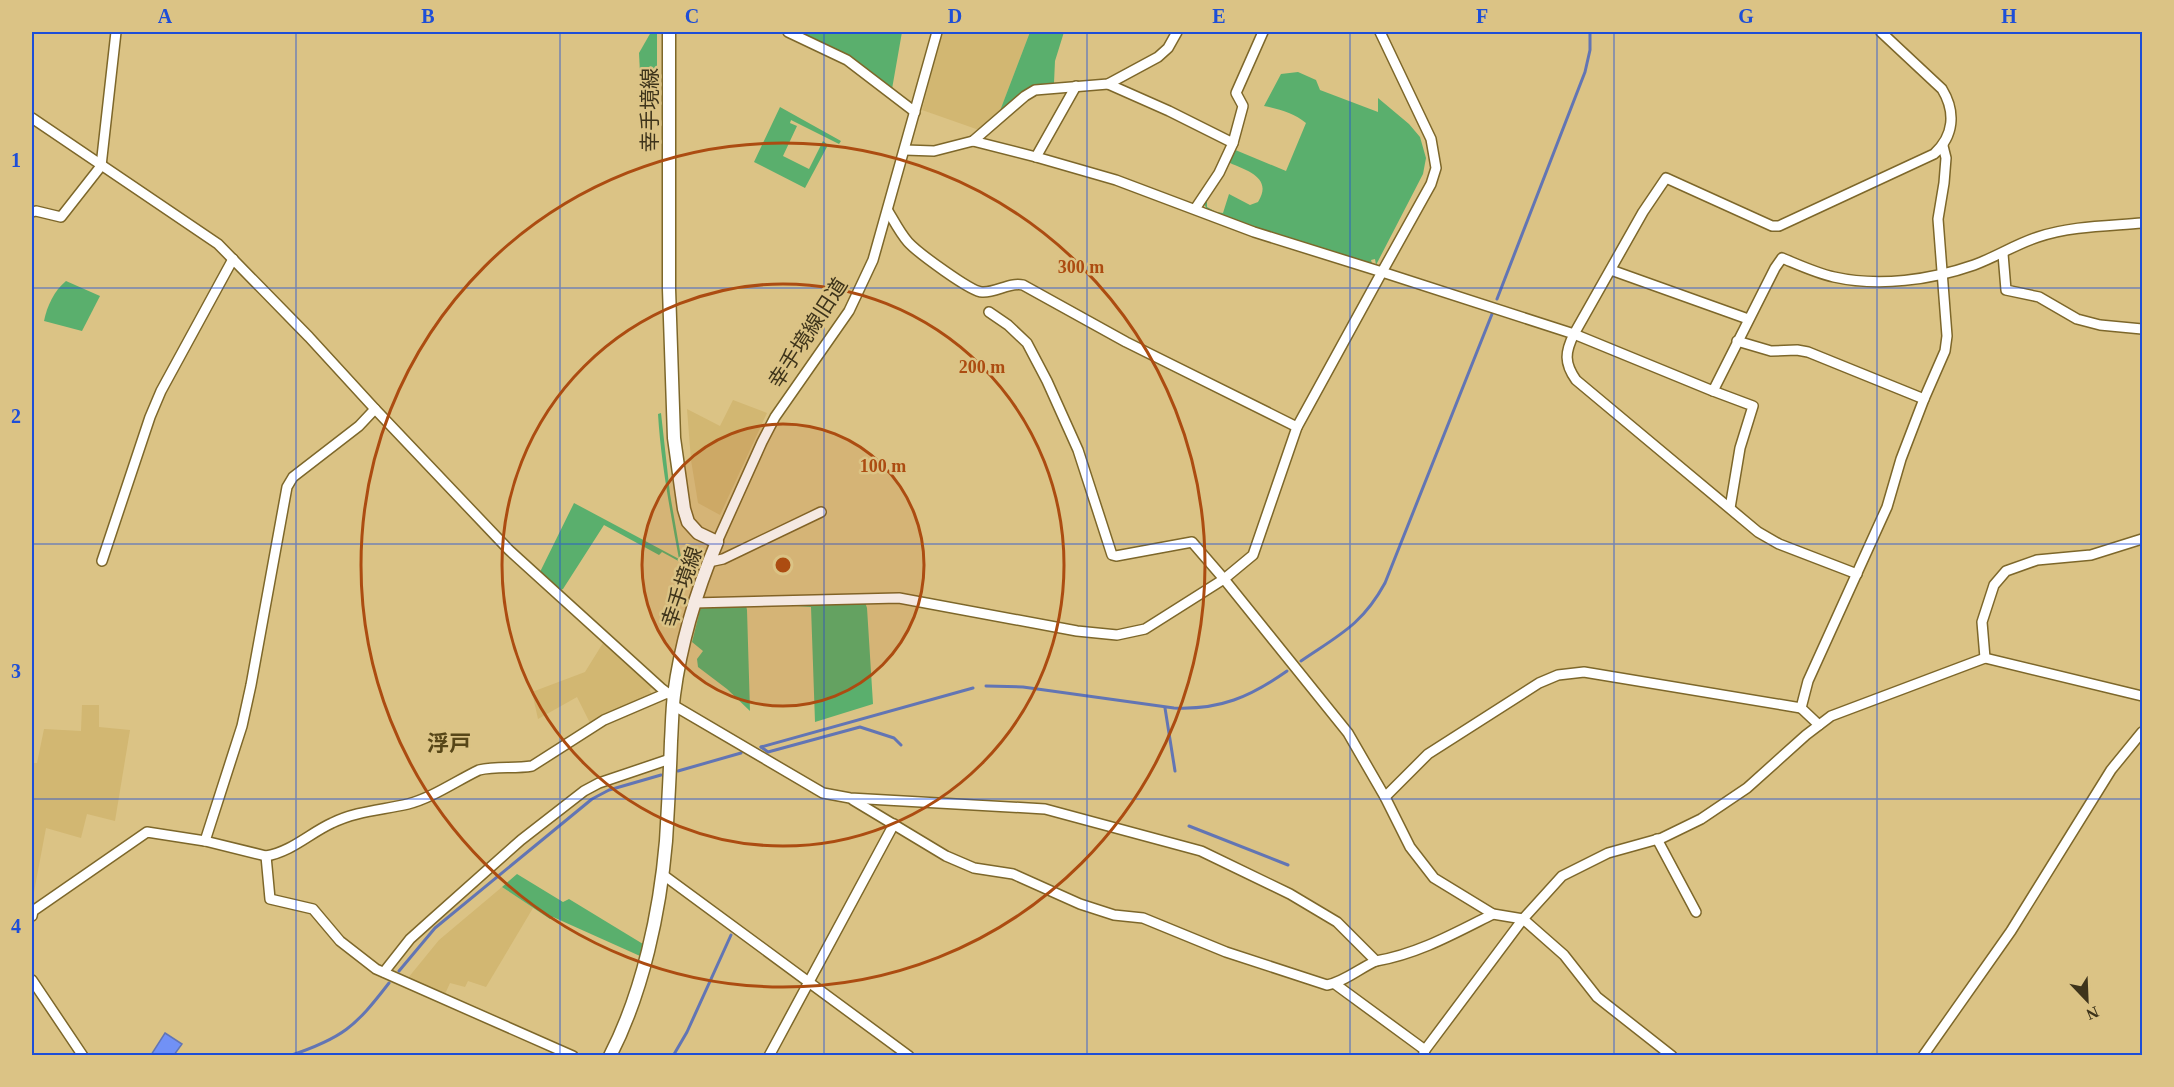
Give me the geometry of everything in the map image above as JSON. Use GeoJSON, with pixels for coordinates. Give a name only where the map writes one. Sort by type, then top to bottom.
{"type":"FeatureCollection","features":[{"type":"Feature","properties":{"kind":"main road","name":"幸手境線"},"geometry":{"type":"LineString","coordinates":[[610,1056],[628,1016],[644,966],[666,843],[671,698],[693,603],[717,542],[698,533],[688,522],[684,510],[674,438],[669,290],[669,32]]}},
{"type":"Feature","properties":{"kind":"street"},"geometry":{"type":"LineString","coordinates":[[32,212],[61,216],[101,166],[116,32]]}},
{"type":"Feature","properties":{"kind":"street"},"geometry":{"type":"LineString","coordinates":[[788,32],[847,60],[915,112]]}},
{"type":"Feature","properties":{"kind":"street","name":"幸手境線旧道"},"geometry":{"type":"LineString","coordinates":[[717,542],[775,417],[849,311],[873,260],[937,32]]}},
{"type":"Feature","properties":{"kind":"street"},"geometry":{"type":"LineString","coordinates":[[905,150],[934,151],[973,141],[1024,96],[1035,90],[1108,84],[1158,57],[1168,48],[1177,32]]}},
{"type":"Feature","properties":{"kind":"street"},"geometry":{"type":"LineString","coordinates":[[1196,208],[1219,173],[1233,142],[1243,106],[1236,93],[1263,32]]}},
{"type":"Feature","properties":{"kind":"street"},"geometry":{"type":"LineString","coordinates":[[693,603],[899,598],[1077,631],[1118,635],[1154,625],[1224,579],[1253,555],[1297,427],[1431,184],[1436,168],[1431,139],[1380,32]]}},
{"type":"Feature","properties":{"kind":"street"},"geometry":{"type":"LineString","coordinates":[[1857,574],[1779,544],[1758,532],[1576,380],[1567,366],[1566,358],[1568,346],[1574,334],[1666,178],[1772,226],[1779,226],[1934,154],[1943,146],[1948,136],[1951,117],[1948,99],[1942,89],[1881,32]]}},
{"type":"Feature","properties":{"kind":"street"},"geometry":{"type":"LineString","coordinates":[[1108,84],[1233,142]]}},
{"type":"Feature","properties":{"kind":"street"},"geometry":{"type":"LineString","coordinates":[[1036,157],[1076,86]]}},
{"type":"Feature","properties":{"kind":"street"},"geometry":{"type":"LineString","coordinates":[[32,118],[218,244],[309,336],[375,410],[509,550],[671,698],[823,793],[850,798],[1045,810],[1201,851],[1290,894],[1337,922],[1376,961]]}},
{"type":"Feature","properties":{"kind":"street"},"geometry":{"type":"LineString","coordinates":[[973,141],[1116,180],[1196,208],[1254,232],[1574,334],[1753,406],[1740,448],[1730,508]]}},
{"type":"Feature","properties":{"kind":"street"},"geometry":{"type":"LineString","coordinates":[[1801,708],[1808,681],[1887,507],[1901,459],[1945,351],[1947,336],[1938,219],[1945,175],[1946,158],[1943,146]]}},
{"type":"Feature","properties":{"kind":"street"},"geometry":{"type":"LineString","coordinates":[[888,211],[906,240],[915,249],[974,290],[988,292],[1017,284],[1023,285],[1126,342],[1297,427]]}},
{"type":"Feature","properties":{"kind":"street"},"geometry":{"type":"LineString","coordinates":[[1713,391],[1748,319],[1782,258],[1834,277],[1864,281],[1910,279],[1941,274],[1976,264],[2037,237],[2070,230],[2142,223]]}},
{"type":"Feature","properties":{"kind":"street"},"geometry":{"type":"LineString","coordinates":[[2003,254],[2006,290],[2039,297],[2077,319],[2100,325],[2142,329]]}},
{"type":"Feature","properties":{"kind":"street"},"geometry":{"type":"LineString","coordinates":[[102,561],[150,417],[161,392],[233,258]]}},
{"type":"Feature","properties":{"kind":"street"},"geometry":{"type":"LineString","coordinates":[[1611,270],[1748,319]]}},
{"type":"Feature","properties":{"kind":"street"},"geometry":{"type":"LineString","coordinates":[[989,312],[1008,325],[1027,343],[1047,381],[1078,450],[1112,555],[1192,542],[1348,733],[1385,797],[1410,847],[1434,878],[1493,914],[1523,920],[1564,955],[1597,997],[1672,1056]]}},
{"type":"Feature","properties":{"kind":"street"},"geometry":{"type":"LineString","coordinates":[[1737,341],[1771,351],[1808,352],[1924,399]]}},
{"type":"Feature","properties":{"kind":"street"},"geometry":{"type":"LineString","coordinates":[[205,841],[244,716],[287,487],[293,477],[359,426],[375,410]]}},
{"type":"Feature","properties":{"kind":"street"},"geometry":{"type":"LineString","coordinates":[[709,562],[723,559],[821,512]]}},
{"type":"Feature","properties":{"kind":"street"},"geometry":{"type":"LineString","coordinates":[[1985,658],[1982,622],[1994,585],[2006,571],[2037,560],[2091,555],[2142,539]]}},
{"type":"Feature","properties":{"kind":"street"},"geometry":{"type":"LineString","coordinates":[[1335,984],[1424,1053],[1523,920],[1562,876],[1608,853],[1657,839],[1701,819],[1747,788],[1831,716],[1985,658],[2142,696]]}},
{"type":"Feature","properties":{"kind":"street"},"geometry":{"type":"LineString","coordinates":[[1385,797],[1428,754],[1539,683],[1558,675],[1584,672],[1801,708],[1818,725]]}},
{"type":"Feature","properties":{"kind":"street"},"geometry":{"type":"LineString","coordinates":[[32,916],[33,911],[147,832],[205,841],[266,856],[293,846],[332,823],[367,811],[410,804],[479,770],[490,767],[532,766],[604,720],[671,698]]}},
{"type":"Feature","properties":{"kind":"street"},"geometry":{"type":"LineString","coordinates":[[1923,1056],[2011,932],[2111,770],[2142,732]]}},
{"type":"Feature","properties":{"kind":"street"},"geometry":{"type":"LineString","coordinates":[[384,972],[410,939],[521,840],[584,791],[599,783],[670,759]]}},
{"type":"Feature","properties":{"kind":"street"},"geometry":{"type":"LineString","coordinates":[[850,798],[946,856],[974,868],[1013,874],[1080,904],[1114,915],[1143,918],[1226,952],[1327,985],[1335,984],[1359,968],[1376,961],[1401,956],[1444,939],[1493,914]]}},
{"type":"Feature","properties":{"kind":"street"},"geometry":{"type":"LineString","coordinates":[[769,1056],[894,824]]}},
{"type":"Feature","properties":{"kind":"street"},"geometry":{"type":"LineString","coordinates":[[1657,839],[1696,912]]}},
{"type":"Feature","properties":{"kind":"street"},"geometry":{"type":"LineString","coordinates":[[266,856],[270,899],[313,909],[340,941],[376,969],[573,1056]]}},
{"type":"Feature","properties":{"kind":"street"},"geometry":{"type":"LineString","coordinates":[[662,873],[909,1056]]}},
{"type":"Feature","properties":{"kind":"street"},"geometry":{"type":"LineString","coordinates":[[32,980],[83,1056]]}},
{"type":"Feature","properties":{"kind":"shaded area"},"geometry":{"type":"Polygon","coordinates":[[[942,32],[1030,32],[998,116],[979,130],[922,110],[942,32]]]}},
{"type":"Feature","properties":{"kind":"shaded area"},"geometry":{"type":"Polygon","coordinates":[[[733,400],[767,413],[720,515],[698,503],[691,460],[687,409],[720,426],[733,400]]]}},
{"type":"Feature","properties":{"kind":"shaded area"},"geometry":{"type":"Polygon","coordinates":[[[603,643],[652,687],[649,690],[654,696],[591,725],[577,697],[538,719],[532,692],[585,672],[603,643]]]}},
{"type":"Feature","properties":{"kind":"shaded area"},"geometry":{"type":"Polygon","coordinates":[[[82,705],[99,705],[99,727],[130,730],[115,821],[87,814],[81,838],[46,828],[34,892],[32,891],[32,763],[37,763],[44,729],[81,731],[82,705]]]}},
{"type":"Feature","properties":{"kind":"shaded area"},"geometry":{"type":"Polygon","coordinates":[[[502,887],[533,908],[486,987],[468,981],[465,987],[450,983],[445,994],[408,978],[439,940],[502,887]]]}},
{"type":"Feature","properties":{"kind":"green space"},"geometry":{"type":"Polygon","coordinates":[[[651,32],[657,32],[657,71],[640,73],[639,53],[651,32]]]}},
{"type":"Feature","properties":{"kind":"green space"},"geometry":{"type":"Polygon","coordinates":[[[797,32],[902,32],[892,89],[854,59],[797,32]]]}},
{"type":"Feature","properties":{"kind":"green space"},"geometry":{"type":"Polygon","coordinates":[[[1030,32],[1064,32],[1055,61],[1054,83],[1030,89],[998,116],[1030,32]]]}},
{"type":"Feature","properties":{"kind":"green space"},"geometry":{"type":"Polygon","coordinates":[[[1298,72],[1316,80],[1320,90],[1378,112],[1378,98],[1409,124],[1420,137],[1426,158],[1423,174],[1376,265],[1375,259],[1371,260],[1373,267],[1208,211],[1204,204],[1207,199],[1207,207],[1223,213],[1229,194],[1250,205],[1258,202],[1262,194],[1260,181],[1251,173],[1230,163],[1233,149],[1286,171],[1306,123],[1286,112],[1264,106],[1281,74],[1298,72]]]}},
{"type":"Feature","properties":{"kind":"green space"},"geometry":{"type":"Polygon","coordinates":[[[780,107],[841,141],[839,144],[791,120],[790,123],[797,126],[783,156],[809,169],[823,141],[828,145],[805,188],[754,162],[780,107]]]}},
{"type":"Feature","properties":{"kind":"green space"},"geometry":{"type":"Polygon","coordinates":[[[66,281],[100,296],[82,331],[44,321],[52,299],[66,281]]]}},
{"type":"Feature","properties":{"kind":"green space"},"geometry":{"type":"Polygon","coordinates":[[[661,413],[670,494],[682,563],[662,552],[659,555],[604,525],[561,590],[540,572],[574,503],[679,559],[661,450],[658,414],[661,413]]]}},
{"type":"Feature","properties":{"kind":"green space"},"geometry":{"type":"Polygon","coordinates":[[[865,602],[873,704],[815,722],[811,607],[796,604],[865,602]]]}},
{"type":"Feature","properties":{"kind":"green space"},"geometry":{"type":"Polygon","coordinates":[[[746,605],[750,711],[727,689],[698,667],[697,659],[703,651],[692,642],[701,606],[746,605]]]}},
{"type":"Feature","properties":{"kind":"green space"},"geometry":{"type":"Polygon","coordinates":[[[517,874],[563,902],[569,899],[643,944],[640,956],[553,917],[550,919],[502,887],[517,874]]]}},
{"type":"Feature","properties":{"kind":"water"},"geometry":{"type":"Polygon","coordinates":[[[165,1033],[182,1044],[174,1055],[151,1055],[165,1033]]]}},
{"type":"Feature","properties":{"kind":"waterway"},"geometry":{"type":"LineString","coordinates":[[1497,299],[1585,72],[1590,50],[1590,32]]}},
{"type":"Feature","properties":{"kind":"waterway"},"geometry":{"type":"LineString","coordinates":[[1301,661],[1349,628],[1368,609],[1385,583],[1492,314]]}},
{"type":"Feature","properties":{"kind":"waterway"},"geometry":{"type":"LineString","coordinates":[[986,686],[1023,687],[1174,708],[1191,708],[1220,704],[1247,695],[1287,671]]}},
{"type":"Feature","properties":{"kind":"waterway"},"geometry":{"type":"LineString","coordinates":[[761,747],[973,688]]}},
{"type":"Feature","properties":{"kind":"waterway"},"geometry":{"type":"LineString","coordinates":[[1165,708],[1175,771]]}},
{"type":"Feature","properties":{"kind":"waterway"},"geometry":{"type":"LineString","coordinates":[[761,747],[768,752],[860,727],[894,738],[901,745]]}},
{"type":"Feature","properties":{"kind":"waterway"},"geometry":{"type":"LineString","coordinates":[[678,771],[741,753]]}},
{"type":"Feature","properties":{"kind":"waterway"},"geometry":{"type":"LineString","coordinates":[[399,971],[435,928],[592,799],[609,790],[661,775]]}},
{"type":"Feature","properties":{"kind":"waterway"},"geometry":{"type":"LineString","coordinates":[[1189,826],[1288,865]]}},
{"type":"Feature","properties":{"kind":"waterway"},"geometry":{"type":"LineString","coordinates":[[673,1056],[687,1032],[731,935]]}},
{"type":"Feature","properties":{"kind":"waterway"},"geometry":{"type":"LineString","coordinates":[[289,1056],[335,1037],[357,1021],[389,983]]}},
{"type":"Feature","properties":{"kind":"district","name":"浮戸"},"geometry":{"type":"Point","coordinates":[449,743]}}]}
